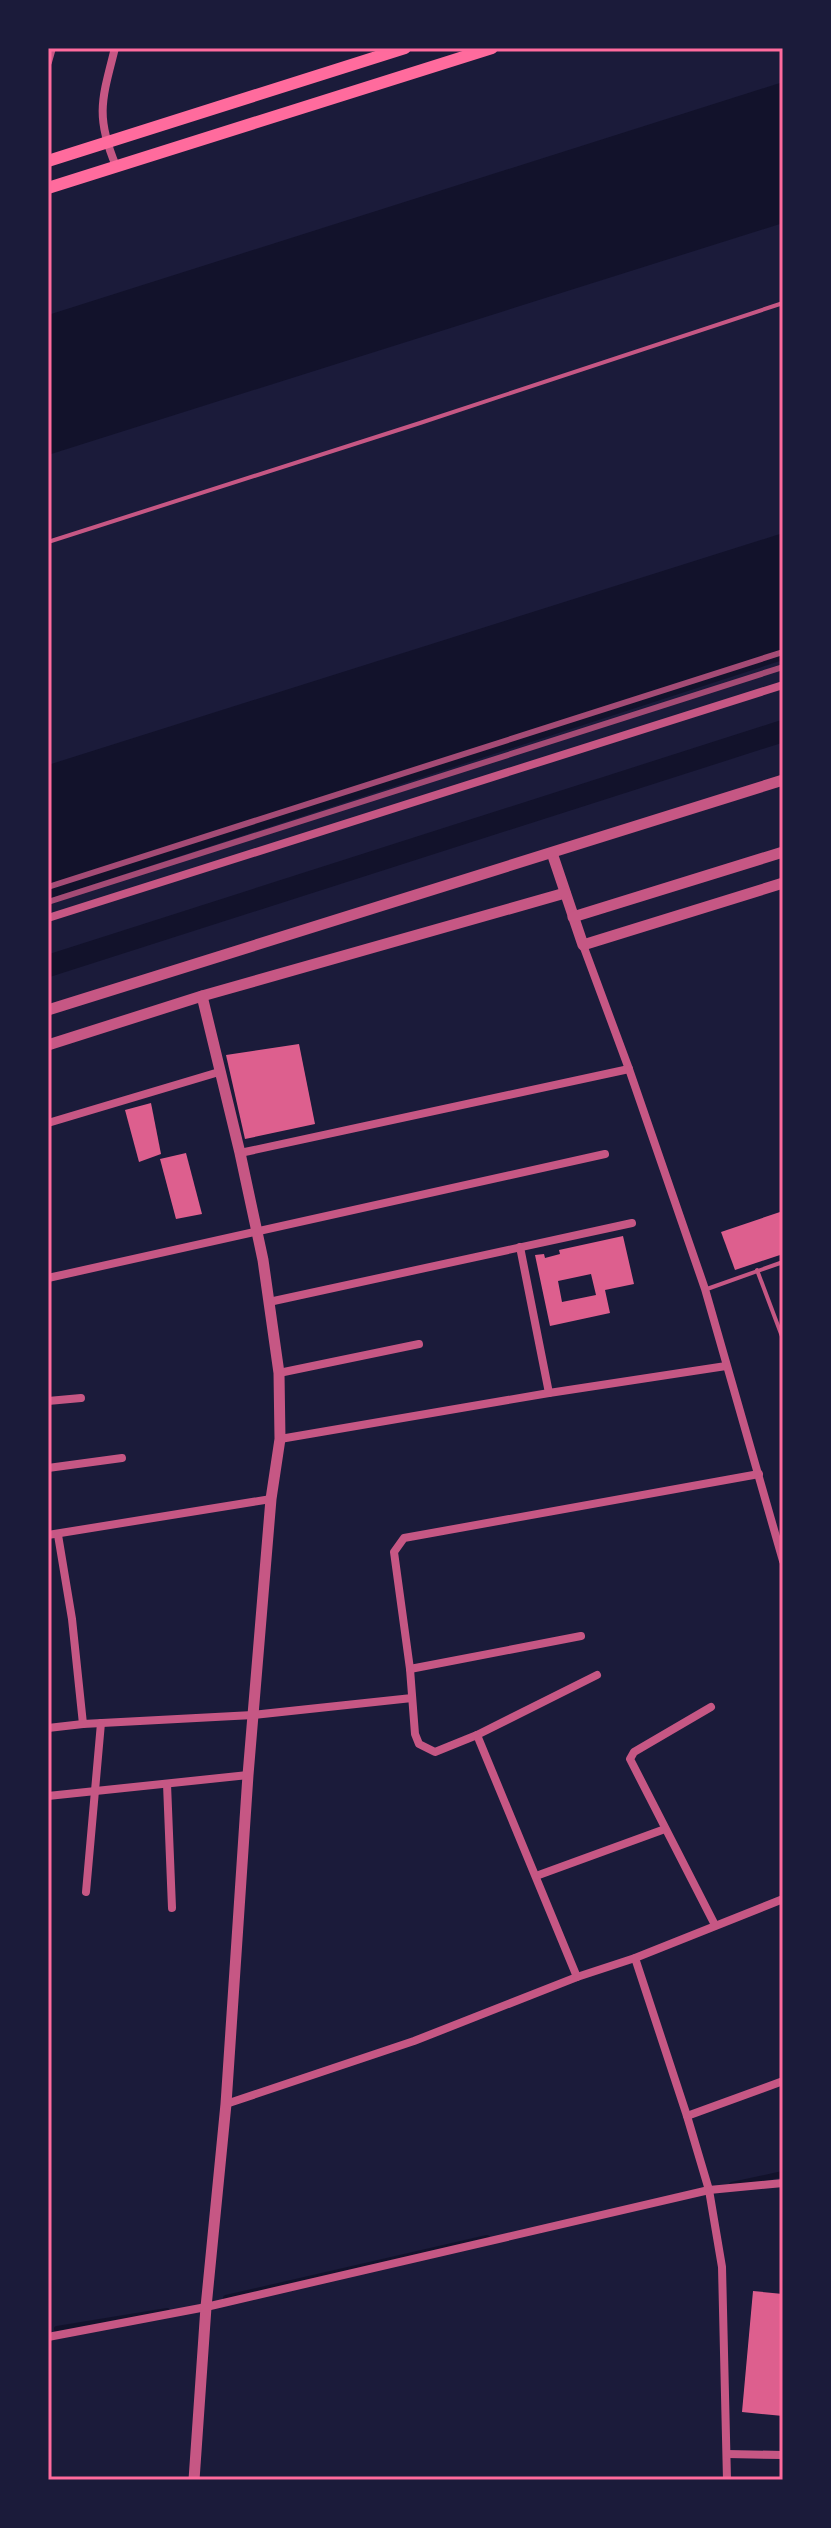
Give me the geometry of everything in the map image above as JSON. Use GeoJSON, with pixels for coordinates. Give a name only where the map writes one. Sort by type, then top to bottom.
{"type":"FeatureCollection","features":[{"type":"Feature","properties":{"kind":"main road"},"geometry":{"type":"LineString","coordinates":[[48,161],[405,48]]}},
{"type":"Feature","properties":{"kind":"main road"},"geometry":{"type":"LineString","coordinates":[[48,188],[492,48]]}},
{"type":"Feature","properties":{"kind":"street"},"geometry":{"type":"LineString","coordinates":[[48,62],[52,48]]}},
{"type":"Feature","properties":{"kind":"street"},"geometry":{"type":"LineString","coordinates":[[115,48],[102,99],[101,120],[116,166]]}},
{"type":"Feature","properties":{"kind":"street"},"geometry":{"type":"LineString","coordinates":[[48,918],[783,685]]}},
{"type":"Feature","properties":{"kind":"street"},"geometry":{"type":"LineString","coordinates":[[48,1010],[783,780]]}},
{"type":"Feature","properties":{"kind":"street"},"geometry":{"type":"LineString","coordinates":[[573,917],[783,852]]}},
{"type":"Feature","properties":{"kind":"street"},"geometry":{"type":"LineString","coordinates":[[552,853],[705,1289],[783,1561]]}},
{"type":"Feature","properties":{"kind":"street"},"geometry":{"type":"LineString","coordinates":[[583,945],[783,883]]}},
{"type":"Feature","properties":{"kind":"street"},"geometry":{"type":"LineString","coordinates":[[48,1045],[202,996],[565,893]]}},
{"type":"Feature","properties":{"kind":"street"},"geometry":{"type":"LineString","coordinates":[[194,2480],[206,2307],[226,2104],[248,1775],[271,1499],[280,1439],[279,1373],[257,1231],[202,996]]}},
{"type":"Feature","properties":{"kind":"street"},"geometry":{"type":"LineString","coordinates":[[240,1153],[629,1069]]}},
{"type":"Feature","properties":{"kind":"street"},"geometry":{"type":"LineString","coordinates":[[48,1123],[219,1072]]}},
{"type":"Feature","properties":{"kind":"street"},"geometry":{"type":"LineString","coordinates":[[48,1278],[605,1154]]}},
{"type":"Feature","properties":{"kind":"street"},"geometry":{"type":"LineString","coordinates":[[269,1302],[632,1223]]}},
{"type":"Feature","properties":{"kind":"street"},"geometry":{"type":"LineString","coordinates":[[520,1247],[549,1393]]}},
{"type":"Feature","properties":{"kind":"street"},"geometry":{"type":"LineString","coordinates":[[279,1373],[419,1344]]}},
{"type":"Feature","properties":{"kind":"street"},"geometry":{"type":"LineString","coordinates":[[280,1439],[726,1366]]}},
{"type":"Feature","properties":{"kind":"street"},"geometry":{"type":"LineString","coordinates":[[48,1401],[81,1398]]}},
{"type":"Feature","properties":{"kind":"street"},"geometry":{"type":"LineString","coordinates":[[48,1468],[122,1458]]}},
{"type":"Feature","properties":{"kind":"street"},"geometry":{"type":"LineString","coordinates":[[597,1675],[477,1735],[435,1752],[427,1750],[419,1744],[415,1734],[410,1669],[394,1552],[404,1538],[759,1474]]}},
{"type":"Feature","properties":{"kind":"street"},"geometry":{"type":"LineString","coordinates":[[48,1535],[271,1499]]}},
{"type":"Feature","properties":{"kind":"street"},"geometry":{"type":"LineString","coordinates":[[58,1535],[72,1619],[83,1724]]}},
{"type":"Feature","properties":{"kind":"street"},"geometry":{"type":"LineString","coordinates":[[410,1669],[581,1636]]}},
{"type":"Feature","properties":{"kind":"street"},"geometry":{"type":"LineString","coordinates":[[48,1728],[253,1715],[412,1698]]}},
{"type":"Feature","properties":{"kind":"street"},"geometry":{"type":"LineString","coordinates":[[711,1707],[634,1752],[630,1762],[715,1925]]}},
{"type":"Feature","properties":{"kind":"street"},"geometry":{"type":"LineString","coordinates":[[86,1892],[101,1723]]}},
{"type":"Feature","properties":{"kind":"street"},"geometry":{"type":"LineString","coordinates":[[477,1735],[577,1977]]}},
{"type":"Feature","properties":{"kind":"street"},"geometry":{"type":"LineString","coordinates":[[48,1796],[248,1775]]}},
{"type":"Feature","properties":{"kind":"street"},"geometry":{"type":"LineString","coordinates":[[167,1784],[172,1908]]}},
{"type":"Feature","properties":{"kind":"street"},"geometry":{"type":"LineString","coordinates":[[536,1876],[665,1829]]}},
{"type":"Feature","properties":{"kind":"street"},"geometry":{"type":"LineString","coordinates":[[226,2104],[414,2041],[783,1899]]}},
{"type":"Feature","properties":{"kind":"street"},"geometry":{"type":"LineString","coordinates":[[635,1958],[709,2190],[722,2267],[727,2480]]}},
{"type":"Feature","properties":{"kind":"street"},"geometry":{"type":"LineString","coordinates":[[687,2116],[783,2081]]}},
{"type":"Feature","properties":{"kind":"street"},"geometry":{"type":"LineString","coordinates":[[48,2337],[206,2307],[709,2190],[783,2183]]}},
{"type":"Feature","properties":{"kind":"street"},"geometry":{"type":"LineString","coordinates":[[727,2454],[783,2455]]}},
{"type":"Feature","properties":{"kind":"lane"},"geometry":{"type":"LineString","coordinates":[[48,542],[783,303]]}},
{"type":"Feature","properties":{"kind":"lane"},"geometry":{"type":"LineString","coordinates":[[705,1289],[783,1262]]}},
{"type":"Feature","properties":{"kind":"lane"},"geometry":{"type":"LineString","coordinates":[[757,1270],[783,1339]]}},
{"type":"Feature","properties":{"kind":"shaded area"},"geometry":{"type":"Polygon","coordinates":[[[783,82],[783,223],[48,455],[48,315],[783,82]]]}},
{"type":"Feature","properties":{"kind":"shaded area"},"geometry":{"type":"Polygon","coordinates":[[[783,533],[783,660],[48,899],[48,765],[783,533]]]}},
{"type":"Feature","properties":{"kind":"building"},"geometry":{"type":"Polygon","coordinates":[[[299,1044],[315,1124],[245,1139],[226,1055],[299,1044]]]}},
{"type":"Feature","properties":{"kind":"building"},"geometry":{"type":"Polygon","coordinates":[[[151,1103],[161,1154],[139,1162],[125,1110],[151,1103]]]}},
{"type":"Feature","properties":{"kind":"building"},"geometry":{"type":"Polygon","coordinates":[[[186,1153],[202,1214],[176,1219],[160,1159],[186,1153]]]}},
{"type":"Feature","properties":{"kind":"building"},"geometry":{"type":"Polygon","coordinates":[[[780,1212],[783,1254],[735,1270],[721,1232],[780,1212]]]}},
{"type":"Feature","properties":{"kind":"building"},"geometry":{"type":"Polygon","coordinates":[[[623,1236],[634,1284],[605,1290],[610,1313],[550,1326],[535,1255],[544,1254],[545,1258],[560,1254],[559,1250],[623,1236]],[[591,1274],[558,1281],[562,1302],[596,1295],[591,1274]]]}},
{"type":"Feature","properties":{"kind":"building"},"geometry":{"type":"Polygon","coordinates":[[[753,2291],[783,2294],[783,2416],[742,2412],[753,2291]]]}},
{"type":"Feature","properties":{"kind":"waterway"},"geometry":{"type":"LineString","coordinates":[[48,966],[783,731]]}},
{"type":"Feature","properties":{"kind":"waterway"},"geometry":{"type":"LineString","coordinates":[[732,2185],[783,2174]]}},
{"type":"Feature","properties":{"kind":"waterway"},"geometry":{"type":"LineString","coordinates":[[226,2298],[487,2238]]}},
{"type":"Feature","properties":{"kind":"waterway"},"geometry":{"type":"LineString","coordinates":[[57,2329],[167,2311]]}},
{"type":"Feature","properties":{"kind":"railway"},"geometry":{"type":"LineString","coordinates":[[48,887],[783,652]]}},
{"type":"Feature","properties":{"kind":"railway"},"geometry":{"type":"LineString","coordinates":[[48,902],[783,667]]}}]}
